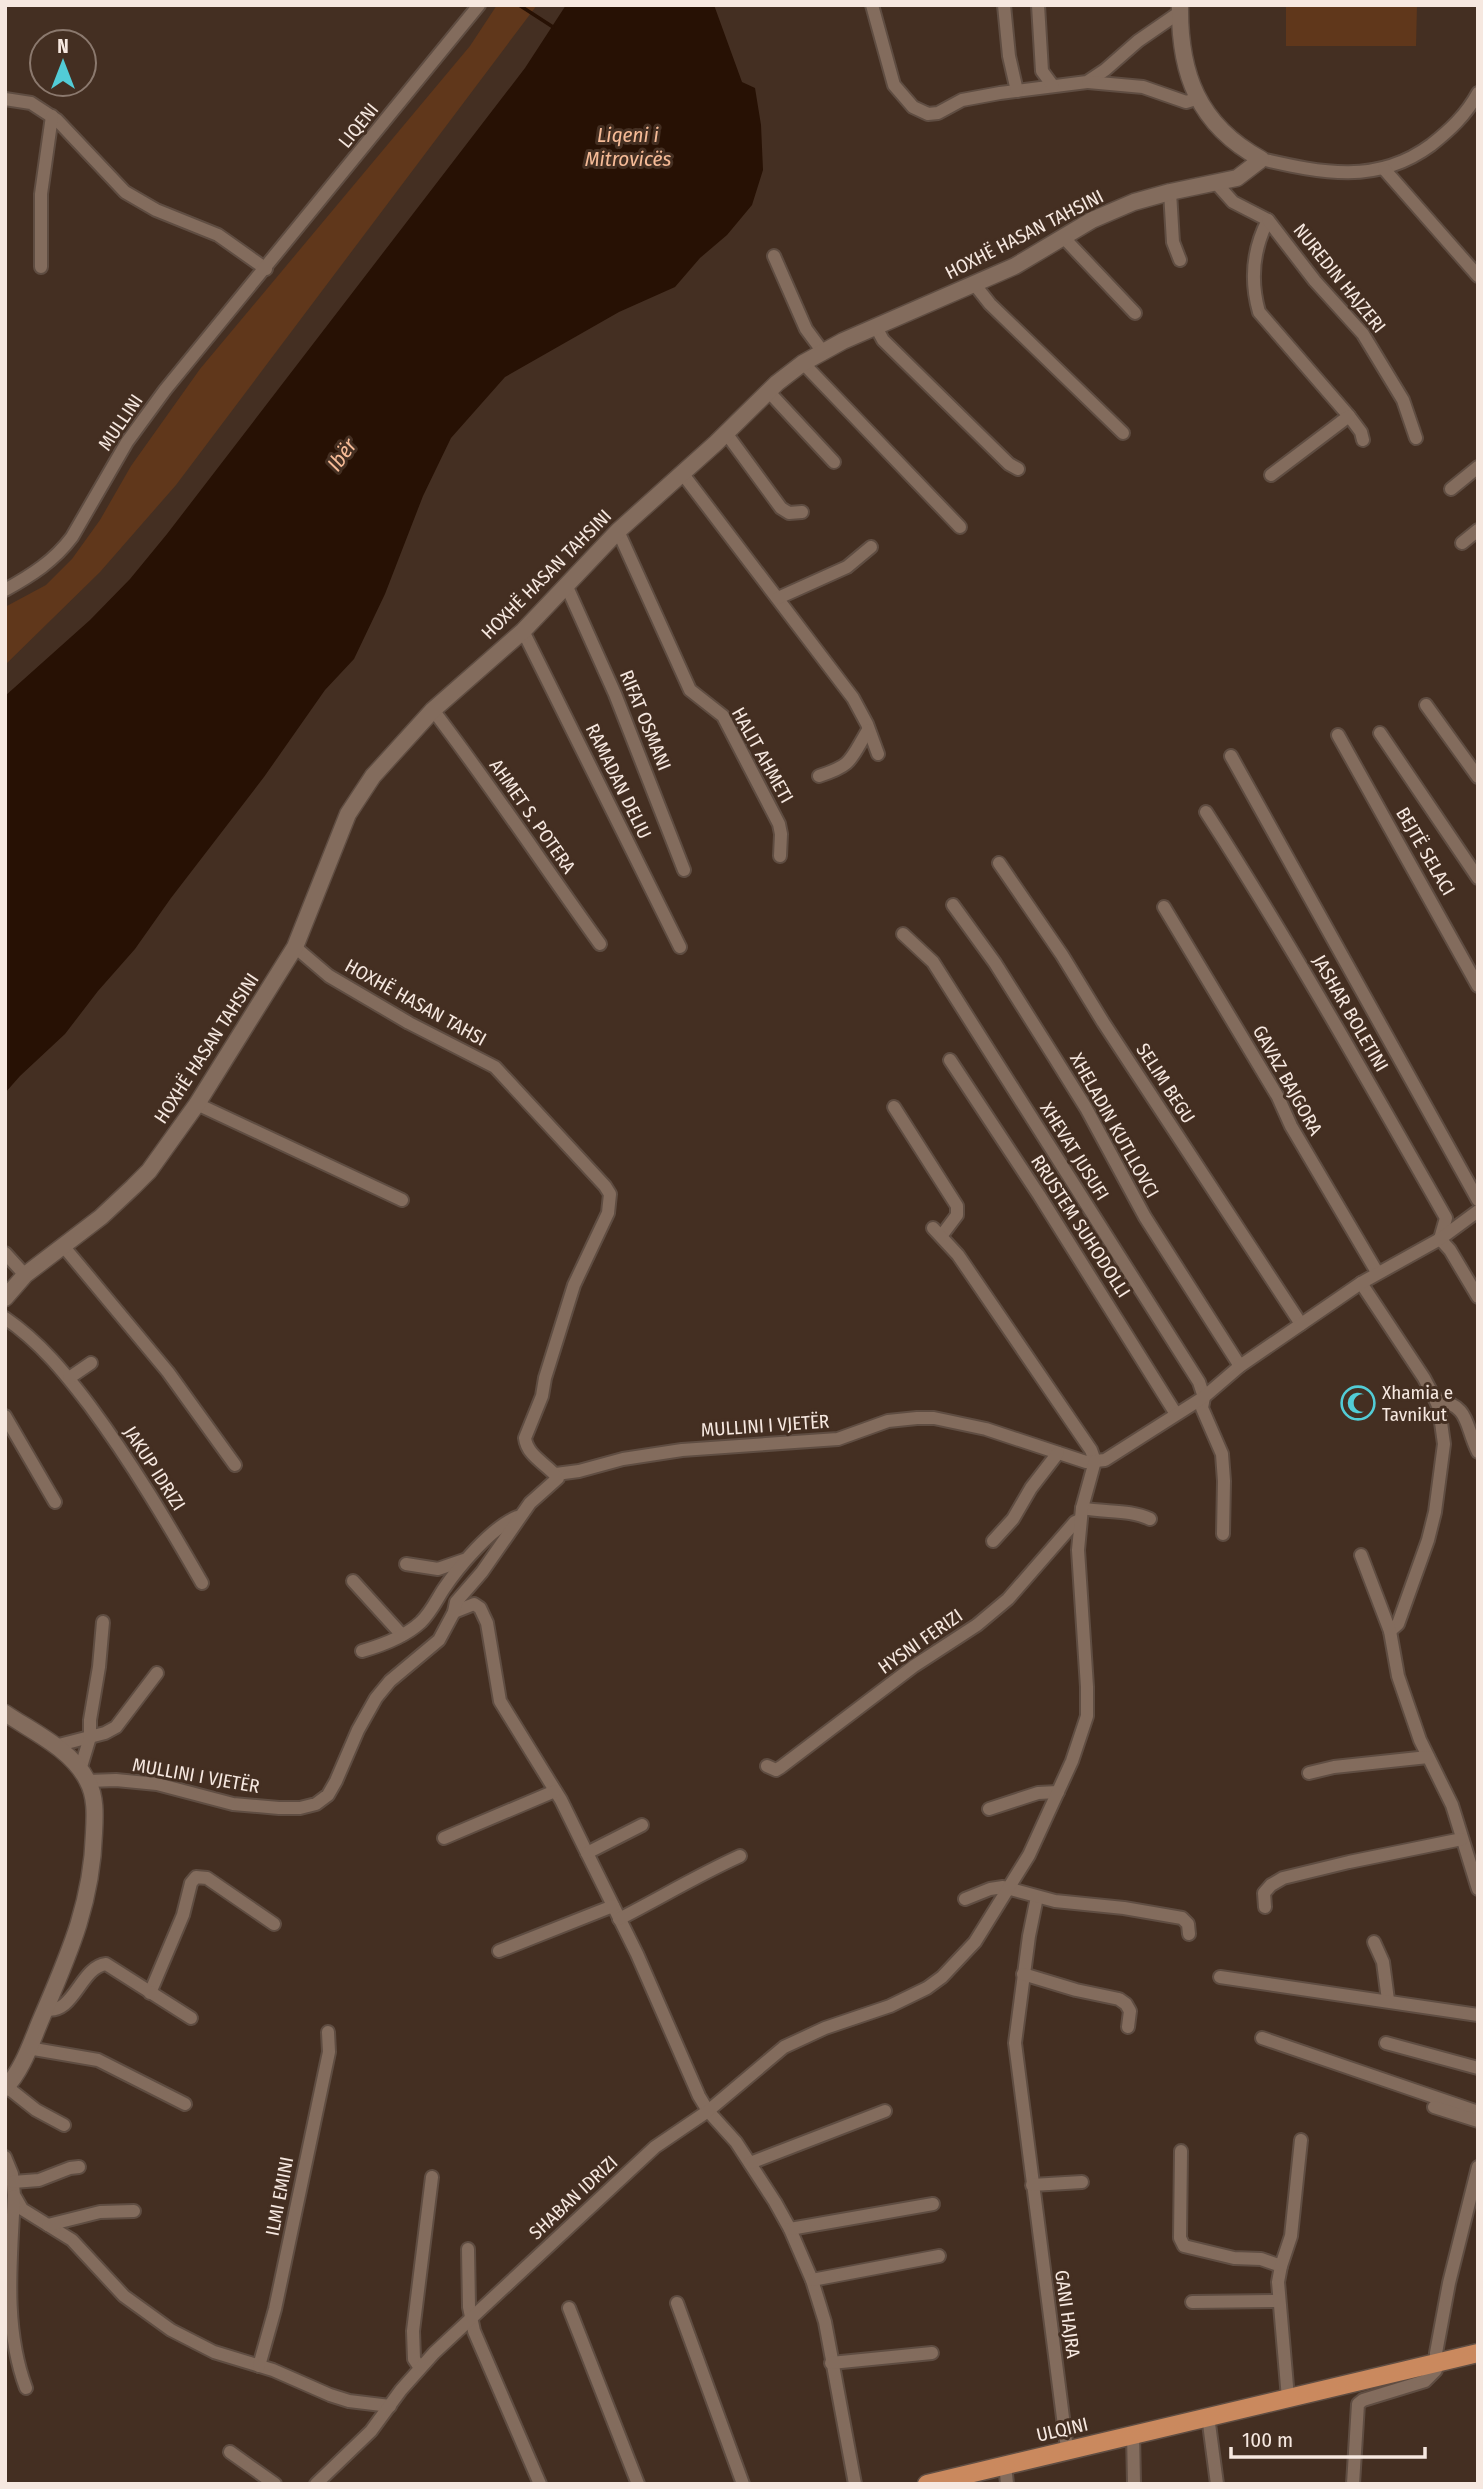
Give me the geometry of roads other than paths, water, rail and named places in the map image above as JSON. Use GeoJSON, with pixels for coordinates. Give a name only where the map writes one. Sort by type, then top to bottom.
{"type":"FeatureCollection","features":[{"type":"Feature","properties":{"kind":"main road","name":"ULQINI"},"geometry":{"type":"LineString","coordinates":[[927,2484],[1478,2353]]}},
{"type":"Feature","properties":{"kind":"street","name":"LIQENI"},"geometry":{"type":"LineString","coordinates":[[266,269],[479,5]]}},
{"type":"Feature","properties":{"kind":"street"},"geometry":{"type":"LineString","coordinates":[[872,5],[894,85],[907,102],[920,112],[932,114],[962,100],[1087,82],[1143,87],[1181,101],[1199,98]]}},
{"type":"Feature","properties":{"kind":"street"},"geometry":{"type":"LineString","coordinates":[[1004,5],[1009,56],[1017,91]]}},
{"type":"Feature","properties":{"kind":"street"},"geometry":{"type":"LineString","coordinates":[[1038,5],[1042,71],[1053,86]]}},
{"type":"Feature","properties":{"kind":"street"},"geometry":{"type":"LineString","coordinates":[[1087,82],[1180,9]]}},
{"type":"Feature","properties":{"kind":"street"},"geometry":{"type":"LineString","coordinates":[[1180,9],[1183,58],[1188,78],[1220,129],[1238,147],[1261,159],[1307,169],[1353,172],[1384,169],[1414,155],[1451,130],[1478,93]]}},
{"type":"Feature","properties":{"kind":"street"},"geometry":{"type":"LineString","coordinates":[[5,99],[31,103],[52,116],[125,192],[156,210],[218,235],[266,269]]}},
{"type":"Feature","properties":{"kind":"street"},"geometry":{"type":"LineString","coordinates":[[41,268],[41,194],[52,116]]}},
{"type":"Feature","properties":{"kind":"street","name":"HOXHË HASAN TAHSINI"},"geometry":{"type":"LineString","coordinates":[[5,1298],[25,1275],[101,1217],[149,1171],[197,1104],[295,947],[348,814],[373,776],[433,710],[523,631],[618,531],[769,392],[803,363],[823,352],[1015,266],[1093,220],[1134,202],[1244,174],[1261,159]]}},
{"type":"Feature","properties":{"kind":"street"},"geometry":{"type":"LineString","coordinates":[[1384,169],[1478,276]]}},
{"type":"Feature","properties":{"kind":"street","name":"NUREDIN HAJZERI"},"geometry":{"type":"LineString","coordinates":[[1216,183],[1233,202],[1268,220],[1315,281],[1363,334],[1403,400],[1416,438]]}},
{"type":"Feature","properties":{"kind":"street"},"geometry":{"type":"LineString","coordinates":[[1170,192],[1173,242],[1180,260]]}},
{"type":"Feature","properties":{"kind":"street","name":"NUREDIN HAJZERI"},"geometry":{"type":"LineString","coordinates":[[1268,220],[1259,238],[1254,260],[1259,312],[1349,416],[1361,432],[1363,440]]}},
{"type":"Feature","properties":{"kind":"street"},"geometry":{"type":"LineString","coordinates":[[1064,238],[1135,313]]}},
{"type":"Feature","properties":{"kind":"street"},"geometry":{"type":"LineString","coordinates":[[774,256],[806,328],[823,352]]}},
{"type":"Feature","properties":{"kind":"street","name":"MULLINI"},"geometry":{"type":"LineString","coordinates":[[5,590],[42,569],[62,550],[142,421],[266,269]]}},
{"type":"Feature","properties":{"kind":"street"},"geometry":{"type":"LineString","coordinates":[[975,285],[990,304],[1123,433]]}},
{"type":"Feature","properties":{"kind":"street"},"geometry":{"type":"LineString","coordinates":[[876,327],[883,340],[1009,464],[1018,468]]}},
{"type":"Feature","properties":{"kind":"street"},"geometry":{"type":"LineString","coordinates":[[803,363],[960,527]]}},
{"type":"Feature","properties":{"kind":"street"},"geometry":{"type":"LineString","coordinates":[[769,392],[834,462]]}},
{"type":"Feature","properties":{"kind":"street"},"geometry":{"type":"LineString","coordinates":[[1271,475],[1349,416]]}},
{"type":"Feature","properties":{"kind":"street"},"geometry":{"type":"LineString","coordinates":[[726,433],[781,508],[789,513],[802,512]]}},
{"type":"Feature","properties":{"kind":"street"},"geometry":{"type":"LineString","coordinates":[[1451,489],[1478,467]]}},
{"type":"Feature","properties":{"kind":"street"},"geometry":{"type":"LineString","coordinates":[[682,474],[853,698],[867,724],[878,754]]}},
{"type":"Feature","properties":{"kind":"street"},"geometry":{"type":"LineString","coordinates":[[1462,543],[1478,530]]}},
{"type":"Feature","properties":{"kind":"street","name":"HALIT AHMETI"},"geometry":{"type":"LineString","coordinates":[[618,531],[690,690],[723,716],[772,812],[781,834],[780,856]]}},
{"type":"Feature","properties":{"kind":"street"},"geometry":{"type":"LineString","coordinates":[[778,598],[847,567],[871,547]]}},
{"type":"Feature","properties":{"kind":"street","name":"RIFAT OSMANI"},"geometry":{"type":"LineString","coordinates":[[567,587],[615,694],[684,870]]}},
{"type":"Feature","properties":{"kind":"street","name":"RAMADAN DELIU"},"geometry":{"type":"LineString","coordinates":[[523,631],[680,947]]}},
{"type":"Feature","properties":{"kind":"street"},"geometry":{"type":"LineString","coordinates":[[1426,705],[1478,777]]}},
{"type":"Feature","properties":{"kind":"street","name":"AHMET S. POTERA"},"geometry":{"type":"LineString","coordinates":[[433,710],[484,777],[600,944]]}},
{"type":"Feature","properties":{"kind":"street"},"geometry":{"type":"LineString","coordinates":[[819,776],[843,768],[868,730]]}},
{"type":"Feature","properties":{"kind":"street"},"geometry":{"type":"LineString","coordinates":[[1380,733],[1478,878]]}},
{"type":"Feature","properties":{"kind":"street","name":"BEJTË SELACI"},"geometry":{"type":"LineString","coordinates":[[1338,735],[1478,986]]}},
{"type":"Feature","properties":{"kind":"street"},"geometry":{"type":"LineString","coordinates":[[1231,756],[1478,1200]]}},
{"type":"Feature","properties":{"kind":"street","name":"JASHAR BOLETINI"},"geometry":{"type":"LineString","coordinates":[[1206,812],[1260,895],[1335,1021],[1446,1218],[1440,1239]]}},
{"type":"Feature","properties":{"kind":"street","name":"SELIM BEGU"},"geometry":{"type":"LineString","coordinates":[[999,863],[1062,955],[1301,1324]]}},
{"type":"Feature","properties":{"kind":"street","name":"XHELADIN KUTLLOVCI"},"geometry":{"type":"LineString","coordinates":[[953,905],[995,963],[1054,1055],[1145,1217],[1240,1366]]}},
{"type":"Feature","properties":{"kind":"street","name":"GAVAZ BAJGORA"},"geometry":{"type":"LineString","coordinates":[[1164,907],[1278,1097],[1291,1126],[1377,1272]]}},
{"type":"Feature","properties":{"kind":"street","name":"XHEVAT JUSUFI"},"geometry":{"type":"LineString","coordinates":[[903,934],[933,962],[1199,1382],[1204,1397],[1202,1408],[1222,1454],[1223,1534]]}},
{"type":"Feature","properties":{"kind":"street","name":"HOXHË HASAN TAHSI"},"geometry":{"type":"LineString","coordinates":[[295,947],[328,976],[409,1023],[495,1067],[570,1146],[610,1194],[608,1213],[574,1285],[545,1378],[542,1396],[525,1438],[525,1444],[534,1456],[556,1474]]}},
{"type":"Feature","properties":{"kind":"street","name":"RRUSTEM SUHODOLLI"},"geometry":{"type":"LineString","coordinates":[[950,1060],[1177,1414]]}},
{"type":"Feature","properties":{"kind":"street"},"geometry":{"type":"LineString","coordinates":[[197,1104],[402,1200]]}},
{"type":"Feature","properties":{"kind":"street"},"geometry":{"type":"LineString","coordinates":[[894,1107],[957,1206],[957,1215],[938,1232],[958,1255],[1096,1461],[1116,1455],[1204,1397],[1240,1366],[1377,1272],[1440,1239],[1478,1211]]}},
{"type":"Feature","properties":{"kind":"street"},"geometry":{"type":"LineString","coordinates":[[1440,1239],[1478,1297]]}},
{"type":"Feature","properties":{"kind":"street"},"geometry":{"type":"LineString","coordinates":[[64,1247],[167,1372],[235,1465]]}},
{"type":"Feature","properties":{"kind":"street"},"geometry":{"type":"LineString","coordinates":[[5,1253],[25,1275]]}},
{"type":"Feature","properties":{"kind":"street"},"geometry":{"type":"LineString","coordinates":[[1362,1283],[1435,1399],[1439,1408],[1444,1444],[1435,1511],[1409,1595],[1396,1628],[1390,1631]]}},
{"type":"Feature","properties":{"kind":"street","name":"JAKUP IDRIZI"},"geometry":{"type":"LineString","coordinates":[[5,1318],[32,1338],[69,1378],[121,1447],[202,1583]]}},
{"type":"Feature","properties":{"kind":"street"},"geometry":{"type":"LineString","coordinates":[[69,1378],[91,1363]]}},
{"type":"Feature","properties":{"kind":"street"},"geometry":{"type":"LineString","coordinates":[[1435,1399],[1450,1402],[1460,1408],[1478,1452]]}},
{"type":"Feature","properties":{"kind":"street"},"geometry":{"type":"LineString","coordinates":[[5,1416],[55,1502]]}},
{"type":"Feature","properties":{"kind":"street","name":"MULLINI I VJETËR"},"geometry":{"type":"LineString","coordinates":[[84,1775],[157,1784],[197,1796],[244,1805],[290,1808],[316,1804],[328,1795],[336,1781],[358,1730],[376,1698],[390,1681],[439,1640],[454,1612],[456,1602],[482,1572],[530,1503],[556,1480],[556,1474],[682,1450],[831,1440],[888,1421],[917,1418],[955,1421],[1086,1462],[1096,1461]]}},
{"type":"Feature","properties":{"kind":"street"},"geometry":{"type":"LineString","coordinates":[[993,1541],[1013,1519],[1031,1488],[1058,1453]]}},
{"type":"Feature","properties":{"kind":"street","name":"HYSNI FERIZI"},"geometry":{"type":"LineString","coordinates":[[708,2111],[784,2047],[813,2033],[890,2006],[927,1988],[942,1977],[975,1942],[1010,1889],[1058,1792],[1087,1716],[1078,1550],[1081,1514],[1096,1461]]}},
{"type":"Feature","properties":{"kind":"street"},"geometry":{"type":"LineString","coordinates":[[1081,1514],[1096,1511],[1132,1513],[1150,1519]]}},
{"type":"Feature","properties":{"kind":"street","name":"HYSNI FERIZI"},"geometry":{"type":"LineString","coordinates":[[767,1766],[776,1770],[781,1767],[914,1666],[977,1625],[1008,1599],[1081,1514]]}},
{"type":"Feature","properties":{"kind":"street","name":"MULLINI I VJETËR"},"geometry":{"type":"LineString","coordinates":[[362,1651],[402,1635],[430,1612],[443,1590],[470,1557],[508,1521],[521,1516]]}},
{"type":"Feature","properties":{"kind":"street"},"geometry":{"type":"LineString","coordinates":[[1362,1555],[1390,1631],[1398,1676],[1428,1757],[1452,1805],[1478,1889]]}},
{"type":"Feature","properties":{"kind":"street","name":"MULLINI I VJETËR"},"geometry":{"type":"LineString","coordinates":[[406,1564],[438,1569],[452,1566],[470,1557]]}},
{"type":"Feature","properties":{"kind":"street"},"geometry":{"type":"LineString","coordinates":[[353,1581],[402,1635]]}},
{"type":"Feature","properties":{"kind":"street"},"geometry":{"type":"LineString","coordinates":[[454,1612],[474,1604],[483,1613],[500,1701],[552,1787],[587,1853],[637,1954],[708,2111],[727,2130],[750,2163],[790,2229],[812,2280],[825,2322],[855,2484]]}},
{"type":"Feature","properties":{"kind":"street"},"geometry":{"type":"LineString","coordinates":[[64,2125],[36,2110],[6,2088],[17,2073],[70,1953],[87,1897],[94,1850],[95,1811],[84,1775],[103,1622]]}},
{"type":"Feature","properties":{"kind":"street"},"geometry":{"type":"LineString","coordinates":[[55,1746],[116,1727],[157,1673]]}},
{"type":"Feature","properties":{"kind":"street"},"geometry":{"type":"LineString","coordinates":[[5,1713],[55,1746],[84,1775]]}},
{"type":"Feature","properties":{"kind":"street"},"geometry":{"type":"LineString","coordinates":[[1309,1773],[1345,1765],[1428,1757]]}},
{"type":"Feature","properties":{"kind":"street"},"geometry":{"type":"LineString","coordinates":[[447,1833],[552,1787]]}},
{"type":"Feature","properties":{"kind":"street"},"geometry":{"type":"LineString","coordinates":[[989,1809],[1038,1793],[1058,1792]]}},
{"type":"Feature","properties":{"kind":"street"},"geometry":{"type":"LineString","coordinates":[[587,1853],[627,1835],[642,1825]]}},
{"type":"Feature","properties":{"kind":"street"},"geometry":{"type":"LineString","coordinates":[[1265,1907],[1264,1893],[1283,1878],[1349,1861],[1462,1839]]}},
{"type":"Feature","properties":{"kind":"street"},"geometry":{"type":"LineString","coordinates":[[619,1919],[692,1878],[740,1856]]}},
{"type":"Feature","properties":{"kind":"street"},"geometry":{"type":"LineString","coordinates":[[150,1993],[183,1915],[191,1883],[196,1877],[207,1878],[274,1924]]}},
{"type":"Feature","properties":{"kind":"street"},"geometry":{"type":"LineString","coordinates":[[965,1899],[998,1886],[1037,1897],[1182,1918],[1188,1924],[1189,1934]]}},
{"type":"Feature","properties":{"kind":"street","name":"GANI HAJRA"},"geometry":{"type":"LineString","coordinates":[[1037,1897],[1023,1974],[1015,2043],[1067,2449]]}},
{"type":"Feature","properties":{"kind":"street"},"geometry":{"type":"LineString","coordinates":[[499,1951],[613,1906]]}},
{"type":"Feature","properties":{"kind":"street"},"geometry":{"type":"LineString","coordinates":[[1374,1942],[1383,1962],[1388,2000]]}},
{"type":"Feature","properties":{"kind":"street"},"geometry":{"type":"LineString","coordinates":[[45,2009],[58,2008],[67,2001],[90,1972],[101,1964],[111,1967],[191,2018]]}},
{"type":"Feature","properties":{"kind":"street"},"geometry":{"type":"LineString","coordinates":[[1023,1974],[1076,1990],[1119,1999],[1130,2011],[1128,2027]]}},
{"type":"Feature","properties":{"kind":"street"},"geometry":{"type":"LineString","coordinates":[[1220,1977],[1478,2015]]}},
{"type":"Feature","properties":{"kind":"street","name":"ILMI EMINI"},"geometry":{"type":"LineString","coordinates":[[259,2366],[275,2309],[329,2052],[328,2032]]}},
{"type":"Feature","properties":{"kind":"street"},"geometry":{"type":"LineString","coordinates":[[1262,2038],[1478,2112]]}},
{"type":"Feature","properties":{"kind":"street"},"geometry":{"type":"LineString","coordinates":[[1386,2043],[1478,2068]]}},
{"type":"Feature","properties":{"kind":"street"},"geometry":{"type":"LineString","coordinates":[[28,2048],[98,2060],[185,2104]]}},
{"type":"Feature","properties":{"kind":"street"},"geometry":{"type":"LineString","coordinates":[[1434,2107],[1478,2121]]}},
{"type":"Feature","properties":{"kind":"street","name":"SHABAN IDRIZI"},"geometry":{"type":"LineString","coordinates":[[316,2484],[365,2438],[420,2368],[471,2319],[645,2156],[708,2111]]}},
{"type":"Feature","properties":{"kind":"street"},"geometry":{"type":"LineString","coordinates":[[750,2163],[884,2111]]}},
{"type":"Feature","properties":{"kind":"street"},"geometry":{"type":"LineString","coordinates":[[1288,2398],[1279,2301],[1281,2266],[1291,2236],[1301,2140]]}},
{"type":"Feature","properties":{"kind":"street"},"geometry":{"type":"LineString","coordinates":[[1181,2151],[1180,2238],[1184,2246],[1234,2258],[1261,2259],[1281,2266]]}},
{"type":"Feature","properties":{"kind":"street"},"geometry":{"type":"LineString","coordinates":[[5,2157],[14,2195],[12,2331],[17,2364],[26,2388]]}},
{"type":"Feature","properties":{"kind":"street"},"geometry":{"type":"LineString","coordinates":[[13,2182],[39,2180],[69,2168],[79,2167]]}},
{"type":"Feature","properties":{"kind":"street"},"geometry":{"type":"LineString","coordinates":[[1353,2484],[1357,2404],[1425,2381],[1436,2370],[1449,2283],[1473,2197],[1478,2167]]}},
{"type":"Feature","properties":{"kind":"street"},"geometry":{"type":"LineString","coordinates":[[420,2368],[414,2359],[413,2331],[432,2177]]}},
{"type":"Feature","properties":{"kind":"street"},"geometry":{"type":"LineString","coordinates":[[1032,2185],[1082,2182]]}},
{"type":"Feature","properties":{"kind":"street"},"geometry":{"type":"LineString","coordinates":[[14,2195],[22,2209],[72,2240],[124,2296],[171,2330],[214,2352],[259,2366],[349,2401],[390,2406]]}},
{"type":"Feature","properties":{"kind":"street"},"geometry":{"type":"LineString","coordinates":[[790,2229],[933,2204]]}},
{"type":"Feature","properties":{"kind":"street"},"geometry":{"type":"LineString","coordinates":[[48,2225],[100,2212],[134,2211]]}},
{"type":"Feature","properties":{"kind":"street"},"geometry":{"type":"LineString","coordinates":[[468,2249],[471,2319],[474,2331],[540,2484]]}},
{"type":"Feature","properties":{"kind":"street"},"geometry":{"type":"LineString","coordinates":[[812,2280],[939,2256]]}},
{"type":"Feature","properties":{"kind":"street"},"geometry":{"type":"LineString","coordinates":[[1192,2302],[1279,2301]]}},
{"type":"Feature","properties":{"kind":"street"},"geometry":{"type":"LineString","coordinates":[[677,2303],[743,2484]]}},
{"type":"Feature","properties":{"kind":"street"},"geometry":{"type":"LineString","coordinates":[[569,2308],[571,2319],[638,2484]]}},
{"type":"Feature","properties":{"kind":"street"},"geometry":{"type":"LineString","coordinates":[[831,2363],[932,2353]]}},
{"type":"Feature","properties":{"kind":"street"},"geometry":{"type":"LineString","coordinates":[[1208,2416],[1217,2484]]}},
{"type":"Feature","properties":{"kind":"street"},"geometry":{"type":"LineString","coordinates":[[1133,2433],[1135,2484]]}},
{"type":"Feature","properties":{"kind":"street"},"geometry":{"type":"LineString","coordinates":[[230,2452],[275,2484]]}},
{"type":"Feature","properties":{"kind":"street"},"geometry":{"type":"LineString","coordinates":[[1005,2464],[1007,2484]]}},
{"type":"Feature","properties":{"kind":"water","name":"Liqeni i Mitrovicës"},"geometry":{"type":"Polygon","coordinates":[[[566,5],[714,5],[742,82],[755,88],[761,125],[763,170],[752,205],[727,235],[700,258],[675,287],[619,312],[505,377],[451,438],[423,496],[385,594],[354,659],[325,690],[264,777],[135,949],[65,1034],[5,1093],[5,696],[90,620],[130,579],[167,534],[525,68],[566,5]]]}},
{"type":"Feature","properties":{"kind":"waterway"},"geometry":{"type":"LineString","coordinates":[[519,5],[553,27]]}},
{"type":"Feature","properties":{"kind":"place","name":"Xhamia e Tavnikut"},"geometry":{"type":"Point","coordinates":[1358,1403]}},
{"type":"Feature","properties":{"kind":"water label","name":"Ibër"},"geometry":{"type":"Point","coordinates":[342,455]}}]}
